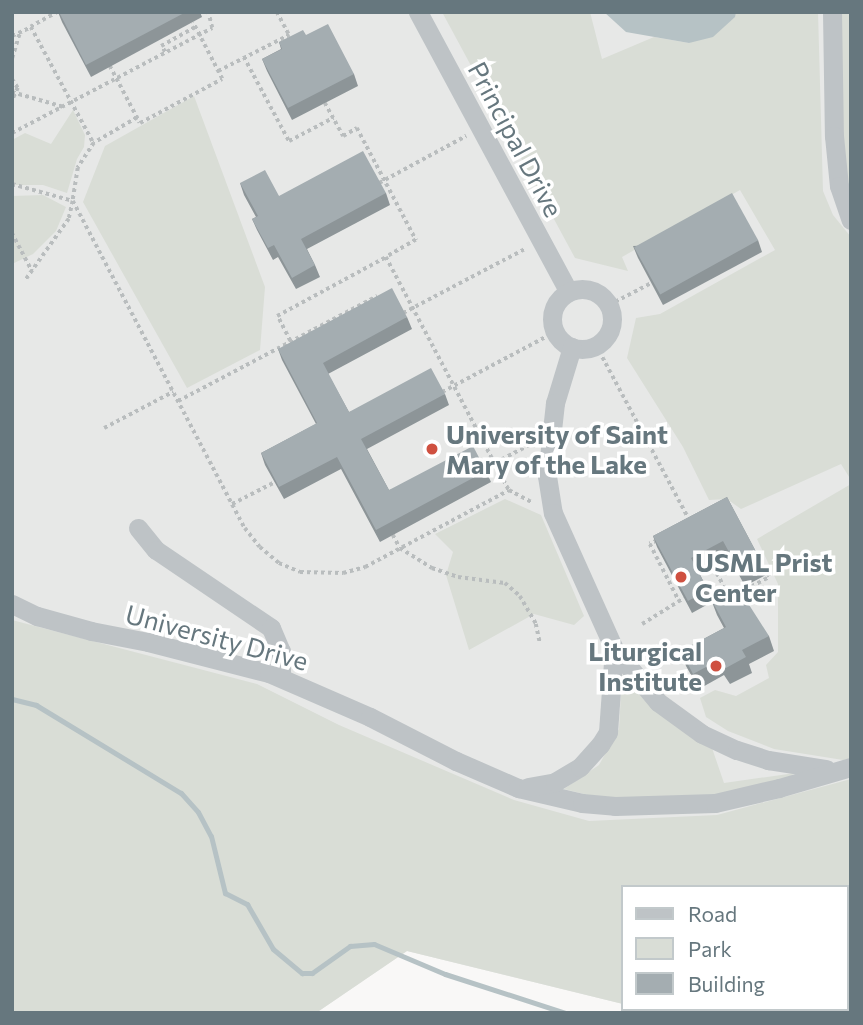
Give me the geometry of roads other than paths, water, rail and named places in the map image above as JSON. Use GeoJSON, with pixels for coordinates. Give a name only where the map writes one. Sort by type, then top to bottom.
{"type":"FeatureCollection","features":[{"type":"Feature","properties":{"kind":"lane","name":"Principal Drive"},"geometry":{"type":"LineString","coordinates":[[418,12],[569,292]]}},
{"type":"Feature","properties":{"kind":"lane"},"geometry":{"type":"LineString","coordinates":[[832,12],[834,136],[839,186],[851,220]]}},
{"type":"Feature","properties":{"kind":"lane"},"geometry":{"type":"LineString","coordinates":[[588,289],[597,293],[608,305],[611,327],[596,345],[582,349],[572,347],[555,332],[552,316],[555,306],[569,292],[588,289]]}},
{"type":"Feature","properties":{"kind":"lane"},"geometry":{"type":"LineString","coordinates":[[572,347],[555,404],[547,476],[553,513],[614,649],[658,702],[702,734],[768,760],[846,768]]}},
{"type":"Feature","properties":{"kind":"lane"},"geometry":{"type":"LineString","coordinates":[[138,528],[156,550],[271,628],[281,651],[281,677]]}},
{"type":"Feature","properties":{"kind":"lane","name":"University Drive"},"geometry":{"type":"LineString","coordinates":[[12,604],[37,616],[91,631],[148,642],[281,677],[518,788],[615,806],[682,806],[747,797],[846,768]]}},
{"type":"Feature","properties":{"kind":"lane"},"geometry":{"type":"LineString","coordinates":[[518,788],[555,782],[580,767],[600,745],[607,732],[614,649]]}},
{"type":"Feature","properties":{"kind":"waterway"},"geometry":{"type":"LineString","coordinates":[[12,699],[36,705],[181,793],[198,812],[211,836],[225,893],[247,904],[273,949],[302,973],[312,973],[350,946],[374,944],[445,974],[566,1013]]}},
{"type":"Feature","properties":{"kind":"waterway"},"geometry":{"type":"LineString","coordinates":[[692,1013],[696,1011]]}},
{"type":"Feature","properties":{"kind":"waterway"},"geometry":{"type":"LineString","coordinates":[[774,1011],[779,1013]]}},
{"type":"Feature","properties":{"kind":"waterway"},"geometry":{"type":"LineString","coordinates":[[788,1013],[792,1011]]}},
{"type":"Feature","properties":{"kind":"place","name":"University of Saint Mary of the Lake"},"geometry":{"type":"Point","coordinates":[432,449]}},
{"type":"Feature","properties":{"kind":"place","name":"USML Prist Center"},"geometry":{"type":"Point","coordinates":[681,577]}},
{"type":"Feature","properties":{"kind":"place","name":"Liturgical Institute"},"geometry":{"type":"Point","coordinates":[716,666]}}]}
